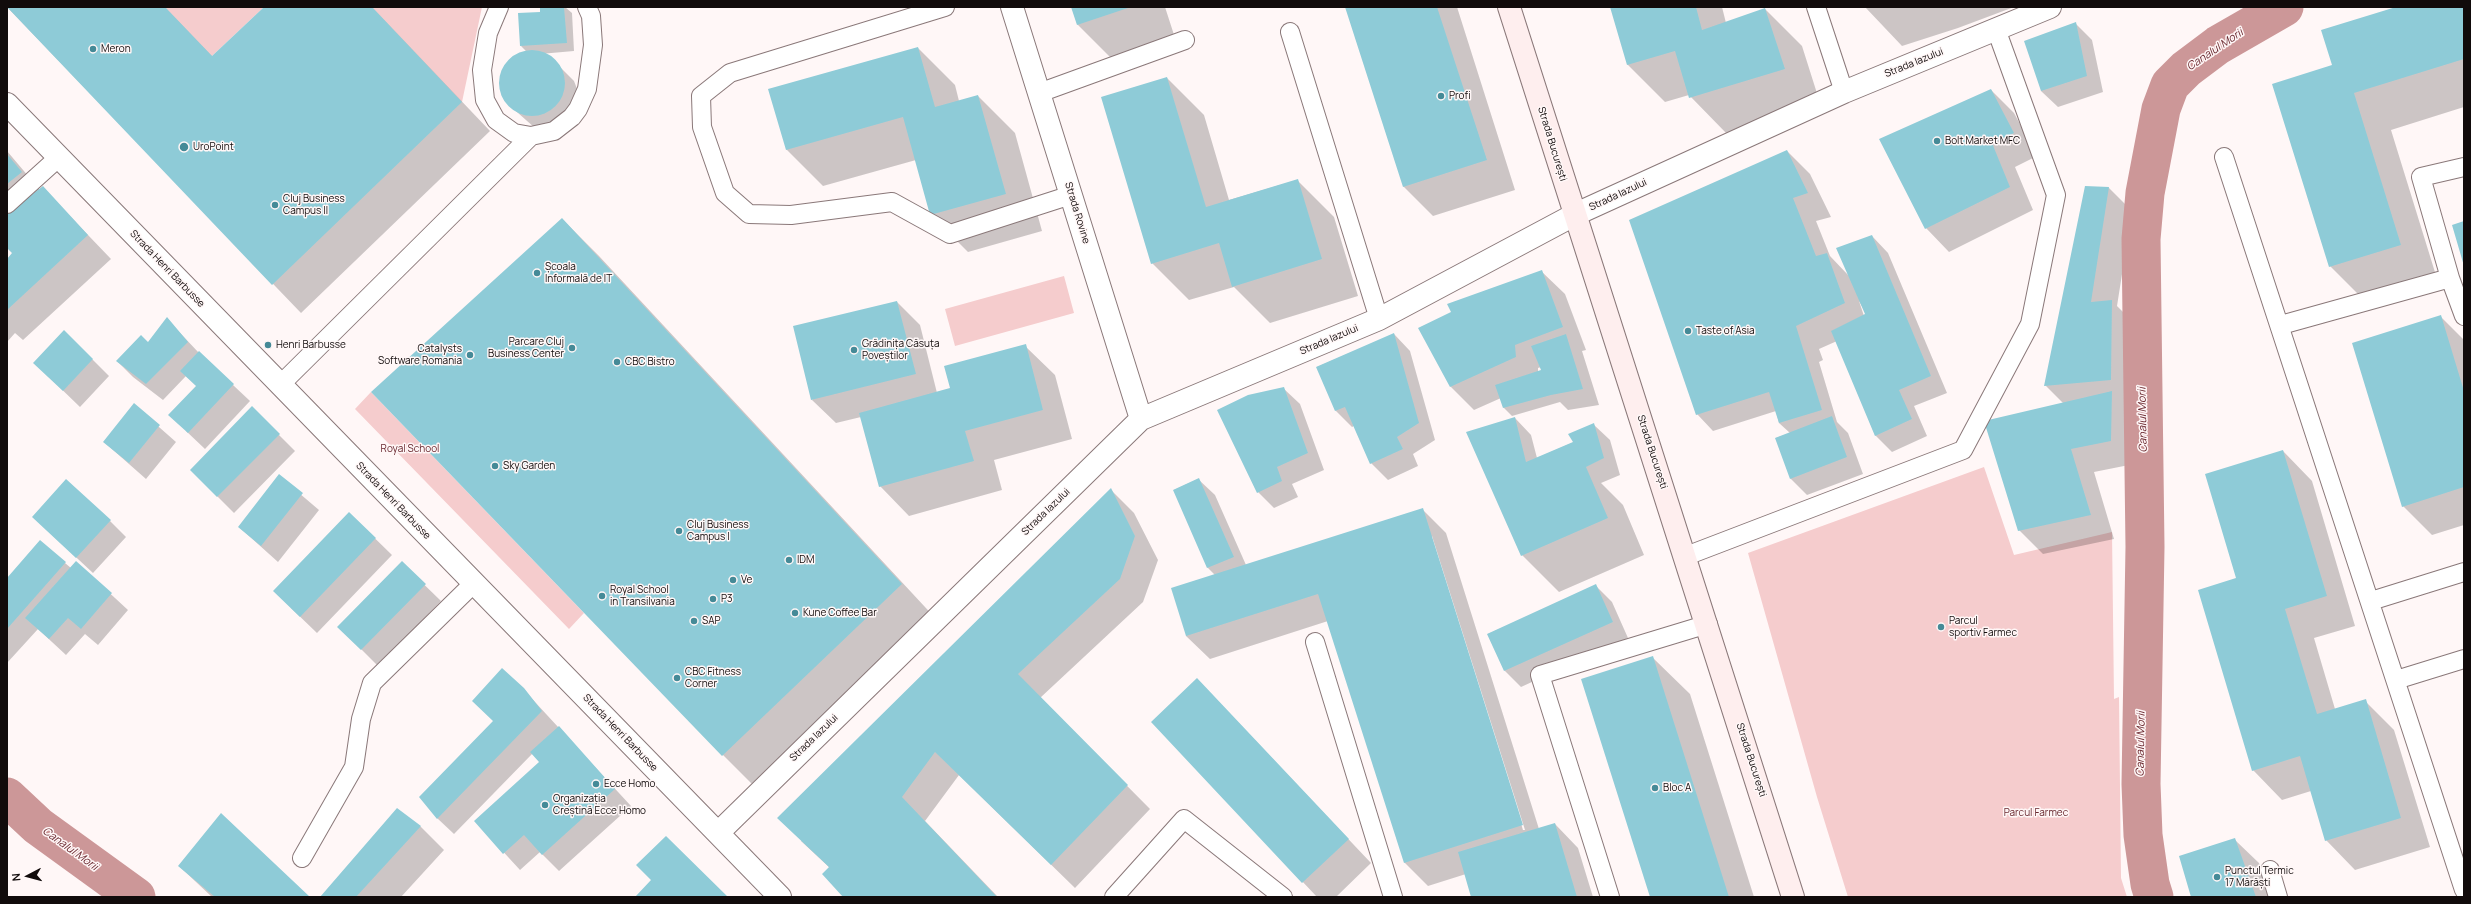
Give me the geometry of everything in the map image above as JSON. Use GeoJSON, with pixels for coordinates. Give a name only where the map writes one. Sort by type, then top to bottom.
{"type":"FeatureCollection","features":[{"type":"Feature","properties":{"kind":"main road","name":"Strada București"},"geometry":{"type":"LineString","coordinates":[[1509,7],[1574,215],[1708,624],[1793,897]]}},
{"type":"Feature","properties":{"kind":"street","name":"Strada Rovine"},"geometry":{"type":"LineString","coordinates":[[1012,7],[1141,419]]}},
{"type":"Feature","properties":{"kind":"street","name":"Strada Iazului"},"geometry":{"type":"LineString","coordinates":[[718,833],[1141,419],[1379,319],[1574,215],[1844,92],[2050,7]]}},
{"type":"Feature","properties":{"kind":"street","name":"Strada Henri Barbusse"},"geometry":{"type":"LineString","coordinates":[[7,104],[780,897]]}},
{"type":"Feature","properties":{"kind":"lane"},"geometry":{"type":"LineString","coordinates":[[498,7],[488,33],[482,70],[485,100],[496,120],[514,134],[531,136],[554,131],[572,117],[578,109],[587,89],[593,45],[591,16],[587,7]]}},
{"type":"Feature","properties":{"kind":"lane"},"geometry":{"type":"LineString","coordinates":[[945,7],[730,73],[701,96],[702,127],[725,193],[749,214],[791,215],[892,202],[950,234],[1071,195]]}},
{"type":"Feature","properties":{"kind":"lane"},"geometry":{"type":"LineString","coordinates":[[1816,7],[1844,92]]}},
{"type":"Feature","properties":{"kind":"lane"},"geometry":{"type":"LineString","coordinates":[[1686,556],[1963,450],[2030,324],[2056,195],[1996,29]]}},
{"type":"Feature","properties":{"kind":"lane"},"geometry":{"type":"LineString","coordinates":[[1290,32],[1379,319]]}},
{"type":"Feature","properties":{"kind":"lane"},"geometry":{"type":"LineString","coordinates":[[1039,93],[1185,40]]}},
{"type":"Feature","properties":{"kind":"lane"},"geometry":{"type":"LineString","coordinates":[[280,385],[531,136]]}},
{"type":"Feature","properties":{"kind":"lane"},"geometry":{"type":"LineString","coordinates":[[2224,157],[2281,325],[2464,890]]}},
{"type":"Feature","properties":{"kind":"lane"},"geometry":{"type":"LineString","coordinates":[[7,204],[58,158]]}},
{"type":"Feature","properties":{"kind":"lane"},"geometry":{"type":"LineString","coordinates":[[2464,167],[2421,177],[2450,278],[2464,316]]}},
{"type":"Feature","properties":{"kind":"lane"},"geometry":{"type":"LineString","coordinates":[[2281,325],[2450,278]]}},
{"type":"Feature","properties":{"kind":"lane"},"geometry":{"type":"LineString","coordinates":[[2371,601],[2464,572]]}},
{"type":"Feature","properties":{"kind":"lane"},"geometry":{"type":"LineString","coordinates":[[302,858],[354,767],[361,719],[372,683],[474,583]]}},
{"type":"Feature","properties":{"kind":"lane"},"geometry":{"type":"LineString","coordinates":[[1610,897],[1540,675],[1708,624]]}},
{"type":"Feature","properties":{"kind":"lane"},"geometry":{"type":"LineString","coordinates":[[1315,642],[1393,897]]}},
{"type":"Feature","properties":{"kind":"lane"},"geometry":{"type":"LineString","coordinates":[[2396,680],[2464,659]]}},
{"type":"Feature","properties":{"kind":"lane"},"geometry":{"type":"LineString","coordinates":[[1114,897],[1184,819],[1283,897]]}},
{"type":"Feature","properties":{"kind":"lane"},"geometry":{"type":"LineString","coordinates":[[2270,870],[2278,897]]}},
{"type":"Feature","properties":{"kind":"green space"},"geometry":{"type":"Polygon","coordinates":[[[165,7],[264,7],[212,56],[165,7]]]}},
{"type":"Feature","properties":{"kind":"green space"},"geometry":{"type":"Polygon","coordinates":[[[372,7],[482,7],[462,102],[372,7]]]}},
{"type":"Feature","properties":{"kind":"green space"},"geometry":{"type":"Polygon","coordinates":[[[1064,276],[1074,313],[955,346],[945,309],[1064,276]]]}},
{"type":"Feature","properties":{"kind":"green space","name":"Royal School"},"geometry":{"type":"Polygon","coordinates":[[[371,392],[584,613],[569,629],[355,409],[371,392]]]}},
{"type":"Feature","properties":{"kind":"green space","name":"Parcul sportiv Farmec"},"geometry":{"type":"Polygon","coordinates":[[[1984,467],[2014,555],[2112,532],[2114,699],[2119,697],[2121,878],[2127,897],[1848,897],[1817,797],[1748,553],[1984,467]]]}},
{"type":"Feature","properties":{"kind":"building","name":"Cluj Business Campus II"},"geometry":{"type":"Polygon","coordinates":[[[7,7],[165,7],[212,56],[264,7],[372,7],[462,102],[272,285],[7,7]]]}},
{"type":"Feature","properties":{"kind":"building"},"geometry":{"type":"Polygon","coordinates":[[[540,7],[564,7],[567,43],[520,46],[518,13],[540,12],[540,7]]]}},
{"type":"Feature","properties":{"kind":"building"},"geometry":{"type":"Polygon","coordinates":[[[1071,7],[1131,7],[1077,25],[1071,7]]]}},
{"type":"Feature","properties":{"kind":"building"},"geometry":{"type":"Polygon","coordinates":[[[1345,7],[1437,7],[1487,160],[1403,187],[1345,7]]]}},
{"type":"Feature","properties":{"kind":"building"},"geometry":{"type":"Polygon","coordinates":[[[1610,7],[1696,7],[1702,30],[1765,8],[1785,69],[1689,98],[1675,51],[1627,65],[1610,7]]]}},
{"type":"Feature","properties":{"kind":"building"},"geometry":{"type":"Polygon","coordinates":[[[2396,7],[2464,7],[2464,59],[2354,93],[2401,245],[2329,267],[2272,84],[2332,65],[2321,30],[2396,7]]]}},
{"type":"Feature","properties":{"kind":"building"},"geometry":{"type":"Polygon","coordinates":[[[2076,22],[2087,76],[2041,91],[2024,41],[2076,22]]]}},
{"type":"Feature","properties":{"kind":"building"},"geometry":{"type":"Polygon","coordinates":[[[918,47],[935,107],[978,95],[1006,194],[930,215],[903,117],[786,150],[768,89],[918,47]]]}},
{"type":"Feature","properties":{"kind":"building"},"geometry":{"type":"Polygon","coordinates":[[[532,50],[544,53],[555,60],[562,71],[565,83],[562,95],[555,106],[544,113],[532,116],[520,113],[509,106],[502,95],[499,83],[502,71],[509,60],[520,53],[532,50]]]}},
{"type":"Feature","properties":{"kind":"building"},"geometry":{"type":"Polygon","coordinates":[[[1167,77],[1206,207],[1298,179],[1322,259],[1232,287],[1219,243],[1151,264],[1101,97],[1167,77]]]}},
{"type":"Feature","properties":{"kind":"building"},"geometry":{"type":"Polygon","coordinates":[[[1991,89],[2014,133],[1992,143],[2010,187],[1925,229],[1879,139],[1991,89]]]}},
{"type":"Feature","properties":{"kind":"building"},"geometry":{"type":"Polygon","coordinates":[[[1787,150],[1808,193],[1793,198],[1816,256],[1827,253],[1845,303],[1796,326],[1822,410],[1779,423],[1769,392],[1696,415],[1629,220],[1787,150]]]}},
{"type":"Feature","properties":{"kind":"building"},"geometry":{"type":"Polygon","coordinates":[[[7,154],[22,172],[7,184],[7,154]]]}},
{"type":"Feature","properties":{"kind":"building"},"geometry":{"type":"Polygon","coordinates":[[[43,186],[88,235],[7,310],[7,259],[12,253],[7,248],[7,214],[43,186]]]}},
{"type":"Feature","properties":{"kind":"building"},"geometry":{"type":"Polygon","coordinates":[[[2085,186],[2109,187],[2091,302],[2112,300],[2111,380],[2044,386],[2085,186]]]}},
{"type":"Feature","properties":{"kind":"building","name":"Cluj Business Campus I"},"geometry":{"type":"Polygon","coordinates":[[[562,218],[902,584],[722,756],[371,392],[562,218]]]}},
{"type":"Feature","properties":{"kind":"building"},"geometry":{"type":"Polygon","coordinates":[[[2464,221],[2464,266],[2452,225],[2464,221]]]}},
{"type":"Feature","properties":{"kind":"building"},"geometry":{"type":"Polygon","coordinates":[[[1872,235],[1931,376],[1899,390],[1912,419],[1875,436],[1831,331],[1865,314],[1836,248],[1872,235]]]}},
{"type":"Feature","properties":{"kind":"building"},"geometry":{"type":"Polygon","coordinates":[[[1542,270],[1563,327],[1515,345],[1516,357],[1450,387],[1418,328],[1451,312],[1447,304],[1542,270]]]}},
{"type":"Feature","properties":{"kind":"building","name":"Grădinița Căsuța Poveștilor"},"geometry":{"type":"Polygon","coordinates":[[[897,301],[916,374],[811,400],[793,326],[897,301]]]}},
{"type":"Feature","properties":{"kind":"building"},"geometry":{"type":"Polygon","coordinates":[[[2441,315],[2464,391],[2464,487],[2402,507],[2352,343],[2441,315]]]}},
{"type":"Feature","properties":{"kind":"building"},"geometry":{"type":"Polygon","coordinates":[[[167,317],[188,342],[146,384],[116,361],[141,335],[148,342],[167,317]]]}},
{"type":"Feature","properties":{"kind":"building"},"geometry":{"type":"Polygon","coordinates":[[[64,330],[93,359],[63,391],[33,363],[64,330]]]}},
{"type":"Feature","properties":{"kind":"building"},"geometry":{"type":"Polygon","coordinates":[[[1394,333],[1419,423],[1397,437],[1403,449],[1370,464],[1345,407],[1335,411],[1316,367],[1394,333]]]}},
{"type":"Feature","properties":{"kind":"building"},"geometry":{"type":"Polygon","coordinates":[[[1566,334],[1583,389],[1551,395],[1503,408],[1495,385],[1541,370],[1531,346],[1566,334]]]}},
{"type":"Feature","properties":{"kind":"building"},"geometry":{"type":"Polygon","coordinates":[[[1026,344],[1043,410],[965,431],[974,461],[879,487],[859,413],[950,388],[944,366],[1026,344]]]}},
{"type":"Feature","properties":{"kind":"building"},"geometry":{"type":"Polygon","coordinates":[[[199,351],[234,384],[188,433],[168,415],[196,386],[180,371],[199,351]]]}},
{"type":"Feature","properties":{"kind":"building"},"geometry":{"type":"Polygon","coordinates":[[[1284,387],[1308,453],[1277,467],[1282,481],[1257,493],[1217,410],[1248,395],[1284,387]]]}},
{"type":"Feature","properties":{"kind":"building"},"geometry":{"type":"Polygon","coordinates":[[[2112,391],[2111,441],[2071,449],[2091,515],[2018,531],[1984,421],[2112,391]]]}},
{"type":"Feature","properties":{"kind":"building"},"geometry":{"type":"Polygon","coordinates":[[[134,403],[160,425],[129,463],[103,442],[134,403]]]}},
{"type":"Feature","properties":{"kind":"building"},"geometry":{"type":"Polygon","coordinates":[[[252,406],[280,434],[217,497],[190,470],[252,406]]]}},
{"type":"Feature","properties":{"kind":"building"},"geometry":{"type":"Polygon","coordinates":[[[1832,416],[1847,457],[1790,479],[1775,438],[1832,416]]]}},
{"type":"Feature","properties":{"kind":"building"},"geometry":{"type":"Polygon","coordinates":[[[1515,417],[1526,462],[1573,442],[1568,434],[1594,423],[1604,458],[1586,467],[1608,518],[1521,556],[1466,432],[1515,417]]]}},
{"type":"Feature","properties":{"kind":"building"},"geometry":{"type":"Polygon","coordinates":[[[2283,450],[2327,596],[2285,609],[2317,714],[2366,699],[2401,818],[2325,841],[2300,756],[2252,771],[2198,590],[2236,578],[2205,474],[2283,450]]]}},
{"type":"Feature","properties":{"kind":"building"},"geometry":{"type":"Polygon","coordinates":[[[279,474],[303,493],[261,546],[238,527],[279,474]]]}},
{"type":"Feature","properties":{"kind":"building"},"geometry":{"type":"Polygon","coordinates":[[[1199,478],[1234,557],[1207,568],[1173,490],[1199,478]]]}},
{"type":"Feature","properties":{"kind":"building"},"geometry":{"type":"Polygon","coordinates":[[[66,479],[111,520],[76,558],[32,517],[66,479]]]}},
{"type":"Feature","properties":{"kind":"building"},"geometry":{"type":"Polygon","coordinates":[[[1111,488],[1135,536],[1120,579],[1018,674],[1128,785],[1051,865],[935,752],[902,797],[997,897],[843,897],[822,874],[829,867],[777,818],[1111,488]]]}},
{"type":"Feature","properties":{"kind":"building"},"geometry":{"type":"Polygon","coordinates":[[[1423,508],[1523,825],[1404,863],[1318,594],[1186,636],[1171,588],[1423,508]]]}},
{"type":"Feature","properties":{"kind":"building"},"geometry":{"type":"Polygon","coordinates":[[[349,512],[376,538],[300,617],[273,591],[349,512]]]}},
{"type":"Feature","properties":{"kind":"building"},"geometry":{"type":"Polygon","coordinates":[[[40,540],[66,562],[7,629],[7,578],[40,540]]]}},
{"type":"Feature","properties":{"kind":"building"},"geometry":{"type":"Polygon","coordinates":[[[76,561],[112,593],[81,629],[68,618],[49,639],[25,618],[76,561]]]}},
{"type":"Feature","properties":{"kind":"building"},"geometry":{"type":"Polygon","coordinates":[[[402,561],[426,584],[361,650],[337,627],[402,561]]]}},
{"type":"Feature","properties":{"kind":"building"},"geometry":{"type":"Polygon","coordinates":[[[1596,584],[1613,622],[1504,671],[1487,634],[1596,584]]]}},
{"type":"Feature","properties":{"kind":"building","name":"Bloc A"},"geometry":{"type":"Polygon","coordinates":[[[1653,656],[1729,897],[1650,897],[1581,679],[1653,656]]]}},
{"type":"Feature","properties":{"kind":"building"},"geometry":{"type":"Polygon","coordinates":[[[502,668],[524,688],[542,711],[437,819],[419,797],[493,721],[472,701],[502,668]]]}},
{"type":"Feature","properties":{"kind":"building"},"geometry":{"type":"Polygon","coordinates":[[[1197,678],[1349,839],[1302,883],[1151,722],[1197,678]]]}},
{"type":"Feature","properties":{"kind":"building","name":"Organizația Creștină Ecce Homo"},"geometry":{"type":"Polygon","coordinates":[[[559,726],[615,789],[542,855],[524,835],[503,854],[474,821],[539,762],[530,752],[559,726]]]}},
{"type":"Feature","properties":{"kind":"building"},"geometry":{"type":"Polygon","coordinates":[[[397,808],[421,826],[356,897],[320,897],[397,808]]]}},
{"type":"Feature","properties":{"kind":"building"},"geometry":{"type":"Polygon","coordinates":[[[221,813],[310,897],[215,897],[178,866],[221,813]]]}},
{"type":"Feature","properties":{"kind":"building"},"geometry":{"type":"Polygon","coordinates":[[[1555,823],[1577,897],[1471,897],[1458,852],[1555,823]]]}},
{"type":"Feature","properties":{"kind":"building"},"geometry":{"type":"Polygon","coordinates":[[[666,836],[728,897],[635,897],[651,880],[636,865],[666,836]]]}},
{"type":"Feature","properties":{"kind":"building","name":"Punctul Termic 17 Mărăști"},"geometry":{"type":"Polygon","coordinates":[[[2235,838],[2256,897],[2191,897],[2179,856],[2235,838]]]}},
{"type":"Feature","properties":{"kind":"waterway","name":"Canalul Morii"},"geometry":{"type":"LineString","coordinates":[[2154,897],[2150,884],[2143,835],[2141,784],[2145,547],[2141,239],[2145,193],[2161,109],[2170,85],[2186,69],[2218,45],[2284,7]]}},
{"type":"Feature","properties":{"kind":"waterway","name":"Canalul Morii"},"geometry":{"type":"LineString","coordinates":[[7,797],[38,826],[136,897]]}},
{"type":"Feature","properties":{"kind":"place","name":"Meron"},"geometry":{"type":"Point","coordinates":[93,49]}},
{"type":"Feature","properties":{"kind":"place","name":"Profi"},"geometry":{"type":"Point","coordinates":[1441,96]}},
{"type":"Feature","properties":{"kind":"place","name":"Bolt Market MFC"},"geometry":{"type":"Point","coordinates":[1937,141]}},
{"type":"Feature","properties":{"kind":"place","name":"UroPoint"},"geometry":{"type":"Point","coordinates":[184,147]}},
{"type":"Feature","properties":{"kind":"place","name":"Cluj Business Campus II"},"geometry":{"type":"Point","coordinates":[275,205]}},
{"type":"Feature","properties":{"kind":"place","name":"Școala Informală de IT"},"geometry":{"type":"Point","coordinates":[537,273]}},
{"type":"Feature","properties":{"kind":"place","name":"Taste of Asia"},"geometry":{"type":"Point","coordinates":[1688,331]}},
{"type":"Feature","properties":{"kind":"place","name":"Henri Barbusse"},"geometry":{"type":"Point","coordinates":[268,345]}},
{"type":"Feature","properties":{"kind":"place","name":"Parcare Cluj Business Center"},"geometry":{"type":"Point","coordinates":[572,348]}},
{"type":"Feature","properties":{"kind":"place","name":"Grădinița Căsuța Poveștilor"},"geometry":{"type":"Point","coordinates":[854,350]}},
{"type":"Feature","properties":{"kind":"place","name":"Catalysts Software Romania"},"geometry":{"type":"Point","coordinates":[470,355]}},
{"type":"Feature","properties":{"kind":"place","name":"CBC Bistro"},"geometry":{"type":"Point","coordinates":[617,362]}},
{"type":"Feature","properties":{"kind":"place","name":"Sky Garden"},"geometry":{"type":"Point","coordinates":[495,466]}},
{"type":"Feature","properties":{"kind":"place","name":"Cluj Business Campus I"},"geometry":{"type":"Point","coordinates":[679,531]}},
{"type":"Feature","properties":{"kind":"place","name":"IDM"},"geometry":{"type":"Point","coordinates":[789,560]}},
{"type":"Feature","properties":{"kind":"place","name":"Ve"},"geometry":{"type":"Point","coordinates":[733,580]}},
{"type":"Feature","properties":{"kind":"place","name":"Royal School in Transilvania"},"geometry":{"type":"Point","coordinates":[602,596]}},
{"type":"Feature","properties":{"kind":"place","name":"P3"},"geometry":{"type":"Point","coordinates":[713,599]}},
{"type":"Feature","properties":{"kind":"place","name":"Kune Coffee Bar"},"geometry":{"type":"Point","coordinates":[795,613]}},
{"type":"Feature","properties":{"kind":"place","name":"SAP"},"geometry":{"type":"Point","coordinates":[694,621]}},
{"type":"Feature","properties":{"kind":"place","name":"Parcul sportiv Farmec"},"geometry":{"type":"Point","coordinates":[1941,627]}},
{"type":"Feature","properties":{"kind":"place","name":"CBC Fitness Corner"},"geometry":{"type":"Point","coordinates":[677,678]}},
{"type":"Feature","properties":{"kind":"place","name":"Ecce Homo"},"geometry":{"type":"Point","coordinates":[596,784]}},
{"type":"Feature","properties":{"kind":"place","name":"Bloc A"},"geometry":{"type":"Point","coordinates":[1655,788]}},
{"type":"Feature","properties":{"kind":"place","name":"Organizația Creștină Ecce Homo"},"geometry":{"type":"Point","coordinates":[545,805]}},
{"type":"Feature","properties":{"kind":"place","name":"Punctul Termic 17 Mărăști"},"geometry":{"type":"Point","coordinates":[2217,877]}},
{"type":"Feature","properties":{"kind":"park label","name":"Parcul Farmec"},"geometry":{"type":"Point","coordinates":[2036,813]}}]}
